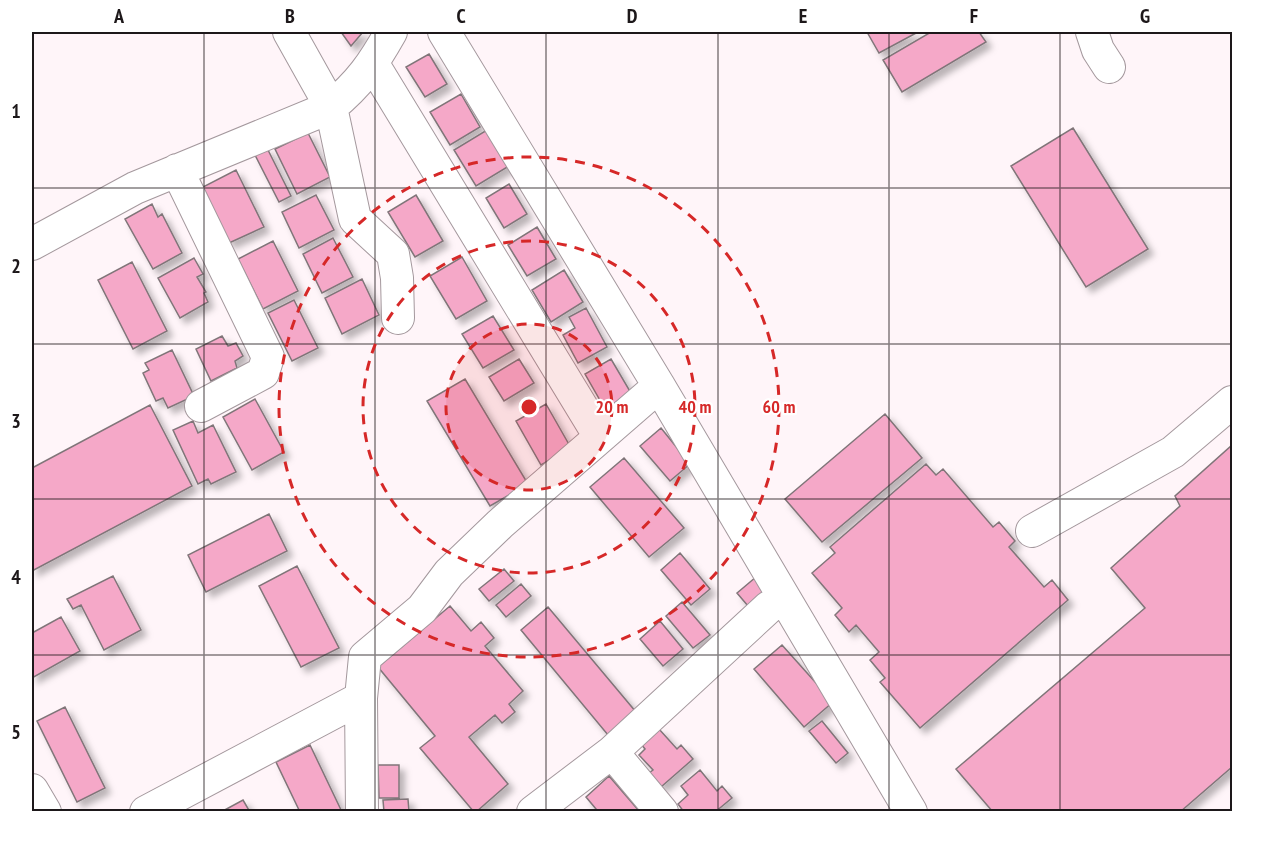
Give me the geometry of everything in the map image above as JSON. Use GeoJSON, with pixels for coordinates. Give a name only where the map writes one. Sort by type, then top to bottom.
{"type":"FeatureCollection","features":[{"type":"Feature","properties":{"kind":"street"},"geometry":{"type":"LineString","coordinates":[[289,32],[331,107],[355,219],[393,254],[397,278],[398,318]]}},
{"type":"Feature","properties":{"kind":"street"},"geometry":{"type":"LineString","coordinates":[[32,244],[135,188],[331,107],[351,90],[373,64],[391,32]]}},
{"type":"Feature","properties":{"kind":"street"},"geometry":{"type":"LineString","coordinates":[[444,32],[659,386],[911,812]]}},
{"type":"Feature","properties":{"kind":"street"},"geometry":{"type":"LineString","coordinates":[[1092,32],[1098,50],[1109,67]]}},
{"type":"Feature","properties":{"kind":"street"},"geometry":{"type":"LineString","coordinates":[[373,64],[600,437]]}},
{"type":"Feature","properties":{"kind":"street"},"geometry":{"type":"LineString","coordinates":[[177,170],[268,357],[263,373],[201,406]]}},
{"type":"Feature","properties":{"kind":"street"},"geometry":{"type":"LineString","coordinates":[[362,812],[361,698],[365,657],[422,609],[449,573],[500,524],[659,386]]}},
{"type":"Feature","properties":{"kind":"street"},"geometry":{"type":"LineString","coordinates":[[1032,531],[1173,452],[1233,402]]}},
{"type":"Feature","properties":{"kind":"street"},"geometry":{"type":"LineString","coordinates":[[533,812],[612,752],[769,607]]}},
{"type":"Feature","properties":{"kind":"street"},"geometry":{"type":"LineString","coordinates":[[146,812],[361,698]]}},
{"type":"Feature","properties":{"kind":"street"},"geometry":{"type":"LineString","coordinates":[[612,752],[662,812]]}},
{"type":"Feature","properties":{"kind":"street"},"geometry":{"type":"LineString","coordinates":[[32,790],[45,812]]}},
{"type":"Feature","properties":{"kind":"building"},"geometry":{"type":"Polygon","coordinates":[[[341,32],[363,32],[351,46],[341,32]]]}},
{"type":"Feature","properties":{"kind":"building"},"geometry":{"type":"Polygon","coordinates":[[[867,32],[918,32],[879,53],[867,32]]]}},
{"type":"Feature","properties":{"kind":"building"},"geometry":{"type":"Polygon","coordinates":[[[931,32],[979,32],[986,42],[902,92],[883,60],[931,32]]]}},
{"type":"Feature","properties":{"kind":"building"},"geometry":{"type":"Polygon","coordinates":[[[429,54],[447,84],[425,97],[406,67],[429,54]]]}},
{"type":"Feature","properties":{"kind":"building"},"geometry":{"type":"Polygon","coordinates":[[[461,94],[480,127],[450,145],[430,112],[461,94]]]}},
{"type":"Feature","properties":{"kind":"building"},"geometry":{"type":"Polygon","coordinates":[[[1073,128],[1148,249],[1086,287],[1011,166],[1073,128]]]}},
{"type":"Feature","properties":{"kind":"building"},"geometry":{"type":"Polygon","coordinates":[[[487,130],[509,166],[476,186],[454,150],[487,130]]]}},
{"type":"Feature","properties":{"kind":"building"},"geometry":{"type":"Polygon","coordinates":[[[308,133],[330,177],[297,194],[275,149],[308,133]]]}},
{"type":"Feature","properties":{"kind":"building"},"geometry":{"type":"Polygon","coordinates":[[[267,148],[291,196],[279,202],[255,155],[267,148]]]}},
{"type":"Feature","properties":{"kind":"building"},"geometry":{"type":"Polygon","coordinates":[[[236,170],[264,227],[229,243],[201,188],[236,170]]]}},
{"type":"Feature","properties":{"kind":"building"},"geometry":{"type":"Polygon","coordinates":[[[509,184],[527,214],[504,228],[486,198],[509,184]]]}},
{"type":"Feature","properties":{"kind":"building"},"geometry":{"type":"Polygon","coordinates":[[[316,195],[334,230],[299,248],[282,212],[316,195]]]}},
{"type":"Feature","properties":{"kind":"building"},"geometry":{"type":"Polygon","coordinates":[[[416,195],[443,241],[415,257],[388,212],[416,195]]]}},
{"type":"Feature","properties":{"kind":"building"},"geometry":{"type":"Polygon","coordinates":[[[152,204],[158,217],[162,214],[182,253],[153,269],[125,219],[152,204]]]}},
{"type":"Feature","properties":{"kind":"building"},"geometry":{"type":"Polygon","coordinates":[[[537,227],[556,259],[527,276],[508,245],[537,227]]]}},
{"type":"Feature","properties":{"kind":"building"},"geometry":{"type":"Polygon","coordinates":[[[333,238],[353,277],[322,293],[303,254],[333,238]]]}},
{"type":"Feature","properties":{"kind":"building"},"geometry":{"type":"Polygon","coordinates":[[[273,241],[298,291],[263,309],[238,259],[273,241]]]}},
{"type":"Feature","properties":{"kind":"building"},"geometry":{"type":"Polygon","coordinates":[[[462,257],[487,301],[456,319],[430,276],[462,257]]]}},
{"type":"Feature","properties":{"kind":"building"},"geometry":{"type":"Polygon","coordinates":[[[194,258],[203,274],[197,277],[206,292],[204,293],[208,302],[180,318],[158,278],[194,258]]]}},
{"type":"Feature","properties":{"kind":"building"},"geometry":{"type":"Polygon","coordinates":[[[132,262],[167,331],[133,349],[98,280],[132,262]]]}},
{"type":"Feature","properties":{"kind":"building"},"geometry":{"type":"Polygon","coordinates":[[[564,270],[583,302],[551,322],[532,290],[564,270]]]}},
{"type":"Feature","properties":{"kind":"building"},"geometry":{"type":"Polygon","coordinates":[[[362,279],[379,315],[342,334],[325,298],[362,279]]]}},
{"type":"Feature","properties":{"kind":"building"},"geometry":{"type":"Polygon","coordinates":[[[294,300],[318,348],[292,361],[268,313],[294,300]]]}},
{"type":"Feature","properties":{"kind":"building"},"geometry":{"type":"Polygon","coordinates":[[[586,308],[607,347],[578,363],[563,335],[575,328],[569,317],[586,308]]]}},
{"type":"Feature","properties":{"kind":"building"},"geometry":{"type":"Polygon","coordinates":[[[493,316],[514,350],[483,368],[462,334],[493,316]]]}},
{"type":"Feature","properties":{"kind":"building"},"geometry":{"type":"Polygon","coordinates":[[[222,336],[228,346],[236,343],[243,356],[235,361],[237,368],[211,381],[196,349],[222,336]]]}},
{"type":"Feature","properties":{"kind":"building"},"geometry":{"type":"Polygon","coordinates":[[[172,350],[194,396],[168,408],[163,398],[156,401],[143,373],[149,370],[145,363],[172,350]]]}},
{"type":"Feature","properties":{"kind":"building"},"geometry":{"type":"Polygon","coordinates":[[[519,359],[534,383],[504,401],[489,377],[519,359]]]}},
{"type":"Feature","properties":{"kind":"building"},"geometry":{"type":"Polygon","coordinates":[[[611,359],[631,393],[605,409],[585,374],[611,359]]]}},
{"type":"Feature","properties":{"kind":"building"},"geometry":{"type":"Polygon","coordinates":[[[465,379],[528,484],[490,506],[427,401],[465,379]]]}},
{"type":"Feature","properties":{"kind":"building"},"geometry":{"type":"Polygon","coordinates":[[[255,399],[284,452],[252,470],[223,417],[255,399]]]}},
{"type":"Feature","properties":{"kind":"building"},"geometry":{"type":"Polygon","coordinates":[[[546,404],[571,448],[541,465],[516,421],[546,404]]]}},
{"type":"Feature","properties":{"kind":"building"},"geometry":{"type":"Polygon","coordinates":[[[150,405],[192,486],[32,571],[32,468],[150,405]]]}},
{"type":"Feature","properties":{"kind":"building"},"geometry":{"type":"Polygon","coordinates":[[[885,414],[922,458],[822,542],[785,499],[885,414]]]}},
{"type":"Feature","properties":{"kind":"building"},"geometry":{"type":"Polygon","coordinates":[[[193,421],[198,433],[213,425],[236,472],[211,484],[208,479],[198,484],[173,430],[193,421]]]}},
{"type":"Feature","properties":{"kind":"building"},"geometry":{"type":"Polygon","coordinates":[[[661,428],[690,464],[670,481],[640,446],[661,428]]]}},
{"type":"Feature","properties":{"kind":"building"},"geometry":{"type":"Polygon","coordinates":[[[1231,446],[1232,767],[1180,812],[993,812],[956,769],[1145,608],[1111,568],[1180,506],[1175,496],[1231,446]]]}},
{"type":"Feature","properties":{"kind":"building"},"geometry":{"type":"Polygon","coordinates":[[[624,458],[684,528],[649,557],[590,487],[624,458]]]}},
{"type":"Feature","properties":{"kind":"building"},"geometry":{"type":"Polygon","coordinates":[[[926,464],[936,475],[943,469],[993,527],[999,522],[1015,541],[1009,547],[1044,587],[1052,580],[1068,600],[920,728],[880,682],[885,678],[870,660],[879,652],[856,625],[849,632],[835,615],[842,608],[812,573],[835,553],[830,547],[926,464]]]}},
{"type":"Feature","properties":{"kind":"building"},"geometry":{"type":"Polygon","coordinates":[[[269,514],[287,551],[206,592],[188,555],[269,514]]]}},
{"type":"Feature","properties":{"kind":"building"},"geometry":{"type":"Polygon","coordinates":[[[680,553],[710,589],[691,605],[661,570],[680,553]]]}},
{"type":"Feature","properties":{"kind":"building"},"geometry":{"type":"Polygon","coordinates":[[[297,566],[339,648],[301,667],[259,586],[297,566]]]}},
{"type":"Feature","properties":{"kind":"building"},"geometry":{"type":"Polygon","coordinates":[[[504,569],[514,581],[489,601],[479,589],[504,569]]]}},
{"type":"Feature","properties":{"kind":"building"},"geometry":{"type":"Polygon","coordinates":[[[113,576],[141,630],[104,650],[81,605],[73,609],[67,599],[113,576]]]}},
{"type":"Feature","properties":{"kind":"building"},"geometry":{"type":"Polygon","coordinates":[[[756,577],[767,590],[748,606],[737,593],[756,577]]]}},
{"type":"Feature","properties":{"kind":"building"},"geometry":{"type":"Polygon","coordinates":[[[521,584],[531,596],[506,617],[496,605],[521,584]]]}},
{"type":"Feature","properties":{"kind":"building"},"geometry":{"type":"Polygon","coordinates":[[[682,602],[710,635],[693,648],[666,616],[682,602]]]}},
{"type":"Feature","properties":{"kind":"building"},"geometry":{"type":"Polygon","coordinates":[[[450,606],[471,631],[481,622],[494,638],[485,646],[523,691],[509,704],[515,712],[502,723],[495,715],[469,737],[508,784],[476,812],[420,748],[435,736],[378,667],[450,606]]]}},
{"type":"Feature","properties":{"kind":"building"},"geometry":{"type":"Polygon","coordinates":[[[548,607],[636,712],[608,735],[521,630],[548,607]]]}},
{"type":"Feature","properties":{"kind":"building"},"geometry":{"type":"Polygon","coordinates":[[[61,617],[80,651],[32,678],[32,633],[61,617]]]}},
{"type":"Feature","properties":{"kind":"building"},"geometry":{"type":"Polygon","coordinates":[[[660,621],[683,649],[663,666],[640,639],[660,621]]]}},
{"type":"Feature","properties":{"kind":"building"},"geometry":{"type":"Polygon","coordinates":[[[782,645],[833,702],[804,727],[754,669],[782,645]]]}},
{"type":"Feature","properties":{"kind":"building"},"geometry":{"type":"Polygon","coordinates":[[[65,707],[105,788],[77,802],[37,721],[65,707]]]}},
{"type":"Feature","properties":{"kind":"building"},"geometry":{"type":"Polygon","coordinates":[[[822,721],[848,753],[836,763],[809,731],[822,721]]]}},
{"type":"Feature","properties":{"kind":"building"},"geometry":{"type":"Polygon","coordinates":[[[659,729],[677,749],[681,745],[693,759],[661,787],[649,773],[653,770],[639,755],[645,749],[641,744],[659,729]]]}},
{"type":"Feature","properties":{"kind":"building"},"geometry":{"type":"Polygon","coordinates":[[[310,745],[342,812],[300,812],[276,762],[310,745]]]}},
{"type":"Feature","properties":{"kind":"building"},"geometry":{"type":"Polygon","coordinates":[[[378,765],[399,765],[399,798],[379,798],[378,765]]]}},
{"type":"Feature","properties":{"kind":"building"},"geometry":{"type":"Polygon","coordinates":[[[700,770],[717,791],[722,786],[732,798],[715,812],[684,812],[678,804],[688,795],[681,786],[700,770]]]}},
{"type":"Feature","properties":{"kind":"building"},"geometry":{"type":"Polygon","coordinates":[[[609,776],[640,812],[593,812],[596,809],[586,797],[609,776]]]}},
{"type":"Feature","properties":{"kind":"building"},"geometry":{"type":"Polygon","coordinates":[[[408,799],[409,812],[384,812],[383,800],[408,799]]]}},
{"type":"Feature","properties":{"kind":"building"},"geometry":{"type":"Polygon","coordinates":[[[243,800],[250,812],[221,812],[243,800]]]}}]}
